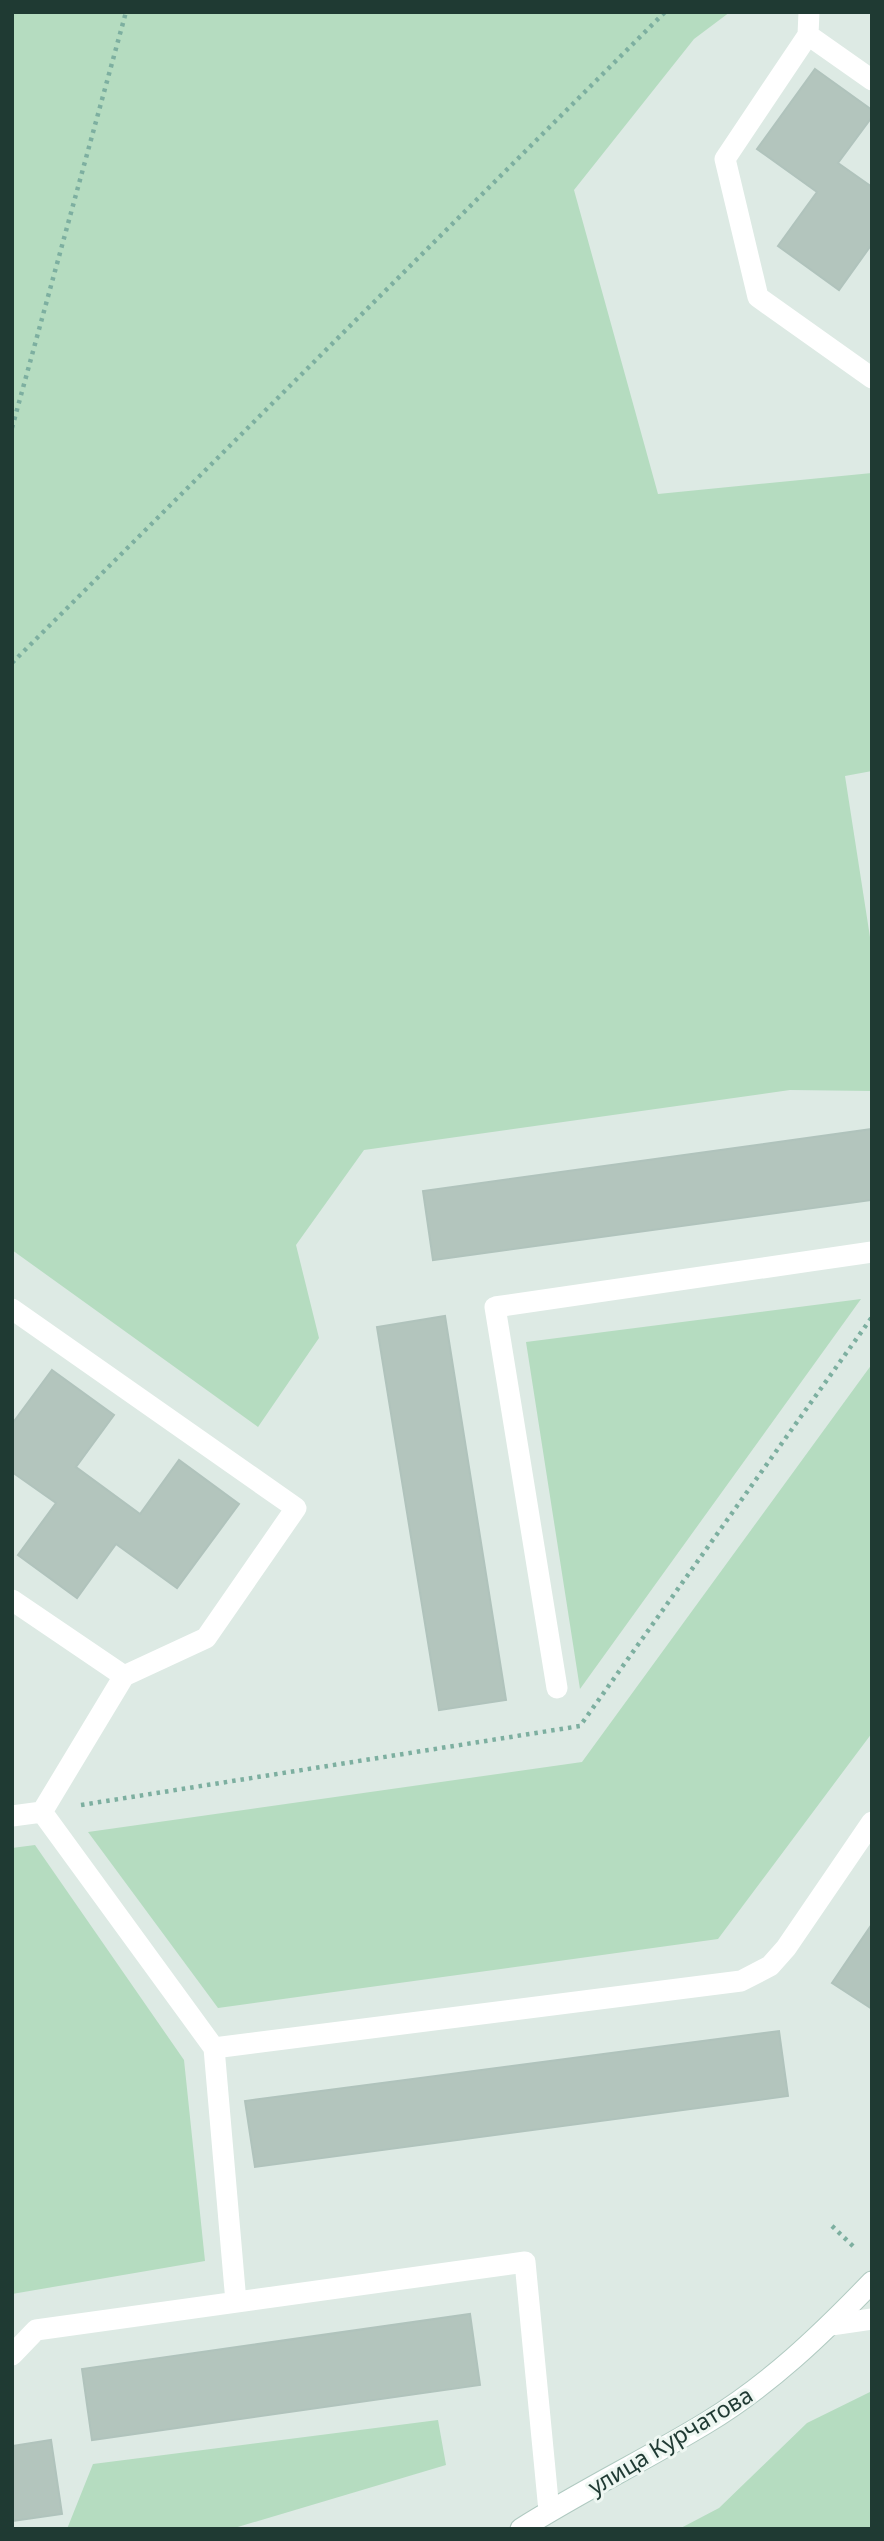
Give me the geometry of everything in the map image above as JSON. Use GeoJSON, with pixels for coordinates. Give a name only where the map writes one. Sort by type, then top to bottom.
{"type":"FeatureCollection","features":[{"type":"Feature","properties":{"kind":"street"},"geometry":{"type":"LineString","coordinates":[[808,12],[808,35],[725,159],[758,297],[872,379]]}},
{"type":"Feature","properties":{"kind":"street"},"geometry":{"type":"LineString","coordinates":[[808,35],[872,80]]}},
{"type":"Feature","properties":{"kind":"street"},"geometry":{"type":"LineString","coordinates":[[557,1688],[495,1307],[872,1252]]}},
{"type":"Feature","properties":{"kind":"street"},"geometry":{"type":"LineString","coordinates":[[12,1309],[296,1508],[205,1638],[124,1676],[43,1812]]}},
{"type":"Feature","properties":{"kind":"street"},"geometry":{"type":"LineString","coordinates":[[12,1600],[124,1676]]}},
{"type":"Feature","properties":{"kind":"street"},"geometry":{"type":"LineString","coordinates":[[12,1816],[43,1812]]}},
{"type":"Feature","properties":{"kind":"street"},"geometry":{"type":"LineString","coordinates":[[43,1812],[214,2048],[236,2302]]}},
{"type":"Feature","properties":{"kind":"street"},"geometry":{"type":"LineString","coordinates":[[214,2048],[741,1981],[770,1966],[786,1948],[872,1822]]}},
{"type":"Feature","properties":{"kind":"street"},"geometry":{"type":"LineString","coordinates":[[12,2355],[36,2330],[525,2262],[549,2511]]}},
{"type":"Feature","properties":{"kind":"street","name":"улица Курчатова"},"geometry":{"type":"LineString","coordinates":[[521,2529],[707,2422],[782,2369],[831,2325],[872,2282]]}},
{"type":"Feature","properties":{"kind":"street"},"geometry":{"type":"LineString","coordinates":[[831,2325],[872,2319]]}},
{"type":"Feature","properties":{"kind":"path"},"geometry":{"type":"LineString","coordinates":[[12,428],[125,12]]}},
{"type":"Feature","properties":{"kind":"path"},"geometry":{"type":"LineString","coordinates":[[12,663],[665,12]]}},
{"type":"Feature","properties":{"kind":"path"},"geometry":{"type":"LineString","coordinates":[[43,1812],[580,1726],[872,1317]]}},
{"type":"Feature","properties":{"kind":"path"},"geometry":{"type":"LineString","coordinates":[[832,2226],[855,2248]]}},
{"type":"Feature","properties":{"kind":"green space"},"geometry":{"type":"Polygon","coordinates":[[[12,12],[730,12],[694,39],[574,190],[658,494],[872,473],[872,771],[845,776],[872,950],[872,1091],[790,1090],[364,1150],[296,1245],[319,1338],[258,1427],[12,1250],[12,12]]]}},
{"type":"Feature","properties":{"kind":"green space"},"geometry":{"type":"Polygon","coordinates":[[[861,1299],[580,1689],[526,1342],[861,1299]]]}},
{"type":"Feature","properties":{"kind":"green space"},"geometry":{"type":"Polygon","coordinates":[[[872,1364],[872,1733],[718,1939],[218,2008],[88,1832],[582,1762],[872,1364]]]}},
{"type":"Feature","properties":{"kind":"green space"},"geometry":{"type":"Polygon","coordinates":[[[35,1845],[184,2060],[205,2261],[12,2294],[12,1848],[35,1845]]]}},
{"type":"Feature","properties":{"kind":"green space"},"geometry":{"type":"Polygon","coordinates":[[[872,2391],[872,2529],[679,2529],[719,2508],[807,2423],[872,2391]]]}},
{"type":"Feature","properties":{"kind":"green space"},"geometry":{"type":"Polygon","coordinates":[[[438,2420],[446,2465],[231,2529],[67,2529],[93,2464],[438,2420]]]}},
{"type":"Feature","properties":{"kind":"building"},"geometry":{"type":"Polygon","coordinates":[[[815,69],[872,110],[872,117],[838,163],[872,187],[872,244],[839,290],[778,246],[817,192],[757,149],[815,69]]]}},
{"type":"Feature","properties":{"kind":"building"},"geometry":{"type":"Polygon","coordinates":[[[872,1129],[872,1200],[433,1260],[423,1191],[872,1129]]]}},
{"type":"Feature","properties":{"kind":"building"},"geometry":{"type":"Polygon","coordinates":[[[445,1316],[506,1700],[439,1710],[377,1327],[445,1316]]]}},
{"type":"Feature","properties":{"kind":"building"},"geometry":{"type":"Polygon","coordinates":[[[52,1370],[114,1415],[76,1467],[140,1514],[179,1460],[239,1504],[177,1588],[116,1544],[77,1598],[18,1555],[56,1503],[12,1472],[12,1424],[52,1370]]]}},
{"type":"Feature","properties":{"kind":"building"},"geometry":{"type":"Polygon","coordinates":[[[872,1924],[872,2009],[832,1983],[872,1924]]]}},
{"type":"Feature","properties":{"kind":"building"},"geometry":{"type":"Polygon","coordinates":[[[779,2031],[788,2096],[255,2167],[245,2101],[779,2031]]]}},
{"type":"Feature","properties":{"kind":"building"},"geometry":{"type":"Polygon","coordinates":[[[470,2314],[480,2385],[92,2440],[82,2369],[470,2314]]]}},
{"type":"Feature","properties":{"kind":"building"},"geometry":{"type":"Polygon","coordinates":[[[51,2440],[62,2514],[12,2521],[12,2446],[51,2440]]]}}]}
